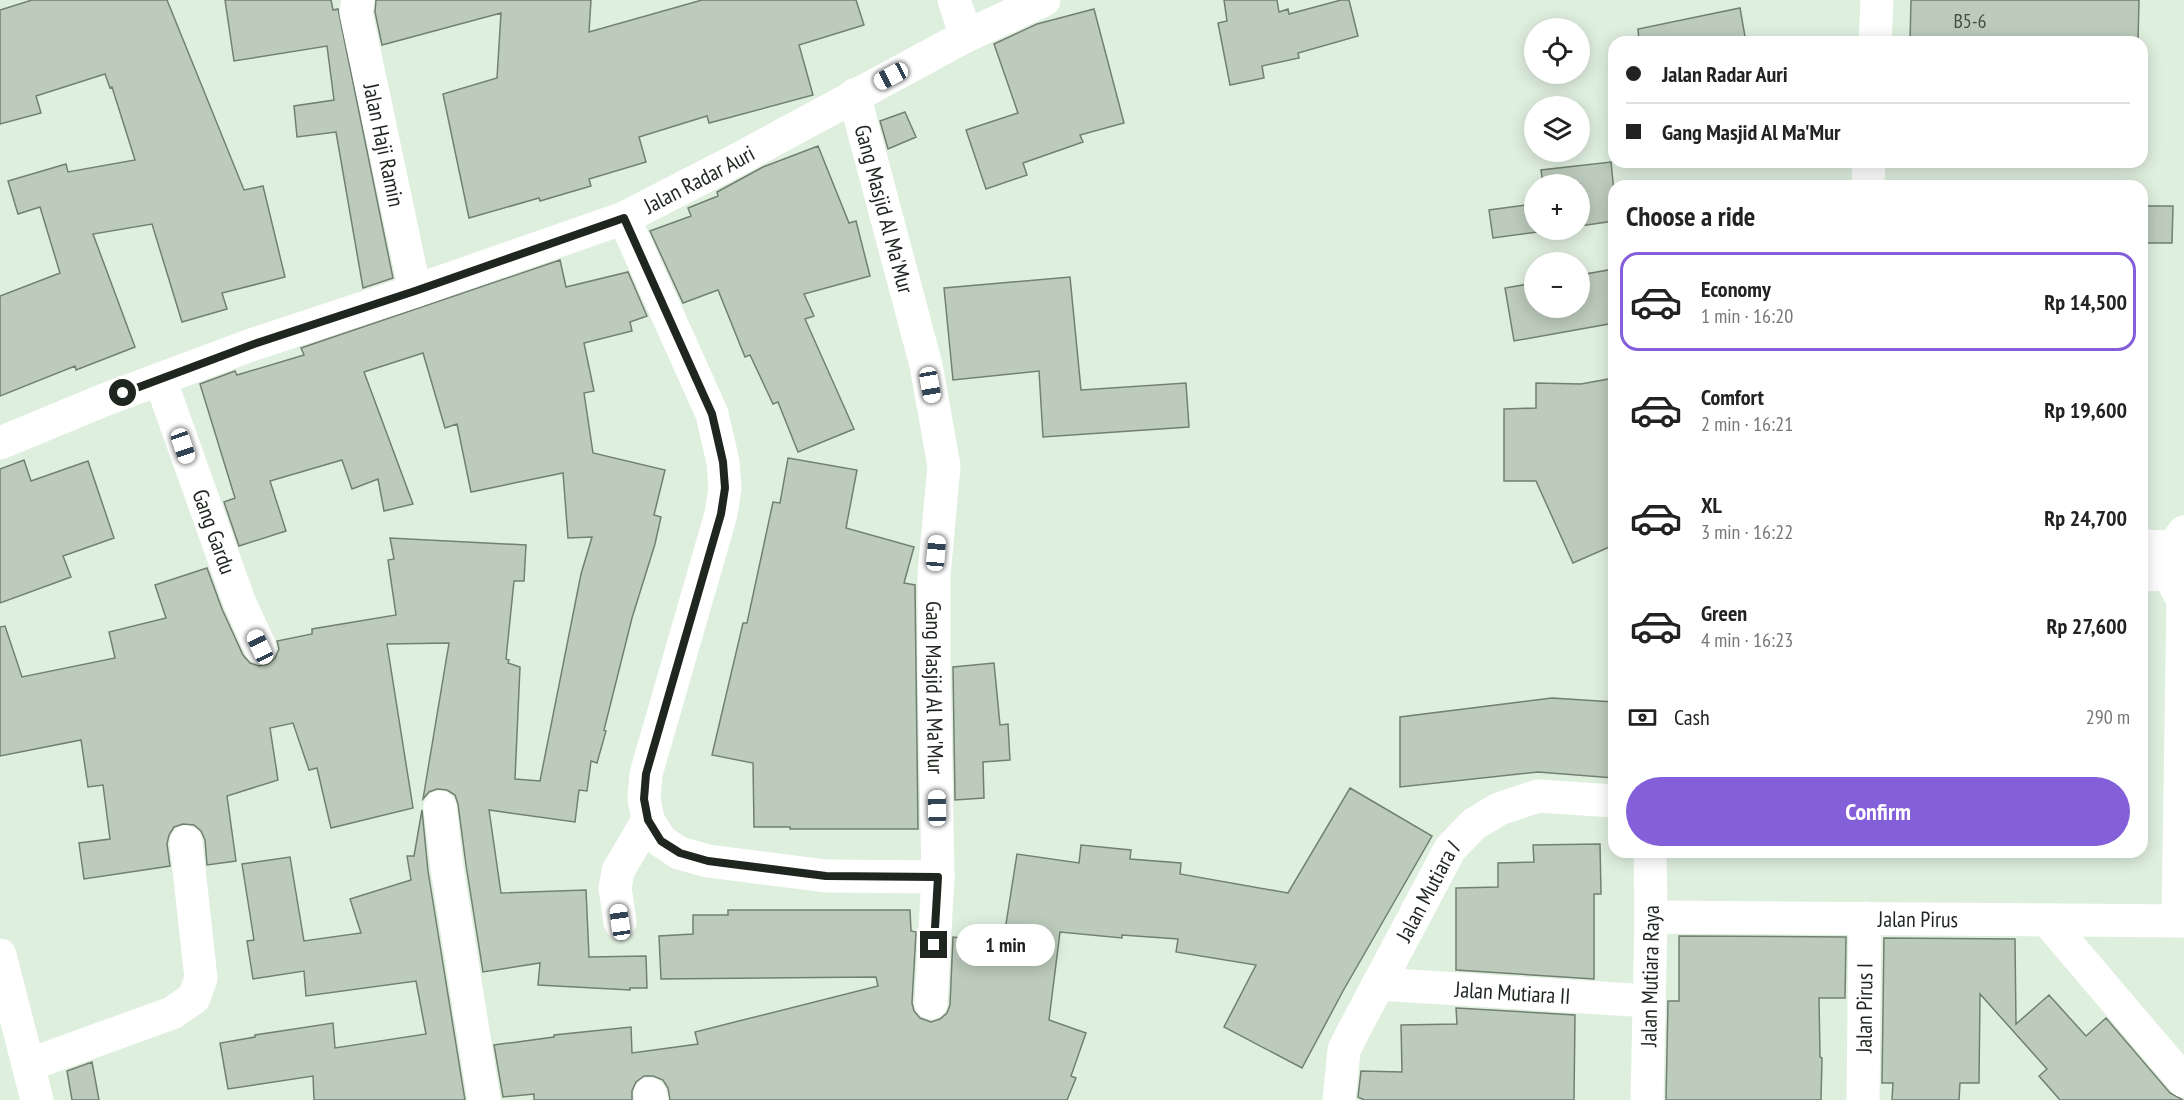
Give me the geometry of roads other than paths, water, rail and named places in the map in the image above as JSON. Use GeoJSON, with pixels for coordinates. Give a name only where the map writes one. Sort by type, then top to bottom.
{"type":"FeatureCollection","features":[{"type":"Feature","properties":{"kind":"street","name":"Jalan Haji Ramin"},"geometry":{"type":"LineString","coordinates":[[358,0],[356,13],[362,31],[415,291]]}},
{"type":"Feature","properties":{"kind":"street"},"geometry":{"type":"LineString","coordinates":[[954,0],[966,36]]}},
{"type":"Feature","properties":{"kind":"street","name":"Jalan Radar Auri"},"geometry":{"type":"LineString","coordinates":[[0,443],[254,344],[624,218],[966,36],[1044,0]]}},
{"type":"Feature","properties":{"kind":"street"},"geometry":{"type":"LineString","coordinates":[[1875,36],[1877,0]]}},
{"type":"Feature","properties":{"kind":"street","name":"Gang Masjid Al Ma'Mur"},"geometry":{"type":"LineString","coordinates":[[854,95],[927,365],[944,466],[934,575],[938,877],[931,1003]]}},
{"type":"Feature","properties":{"kind":"street"},"geometry":{"type":"LineString","coordinates":[[624,218],[712,414],[723,462],[725,488],[721,514],[646,774],[644,799],[648,820],[661,841],[680,853],[708,861],[826,876],[938,877]]}},
{"type":"Feature","properties":{"kind":"street","name":"Gang Gardu"},"geometry":{"type":"LineString","coordinates":[[160,379],[238,602],[260,647]]}},
{"type":"Feature","properties":{"kind":"street"},"geometry":{"type":"LineString","coordinates":[[2148,551],[2173,571],[2181,921]]}},
{"type":"Feature","properties":{"kind":"street","name":"Jalan Mutiara I"},"geometry":{"type":"LineString","coordinates":[[1339,1100],[1344,1050],[1450,849],[1474,824],[1499,808],[1538,796],[1608,801]]}},
{"type":"Feature","properties":{"kind":"street"},"geometry":{"type":"LineString","coordinates":[[440,807],[447,868],[484,1100]]}},
{"type":"Feature","properties":{"kind":"street"},"geometry":{"type":"LineString","coordinates":[[620,922],[615,888],[618,871],[648,820]]}},
{"type":"Feature","properties":{"kind":"street"},"geometry":{"type":"LineString","coordinates":[[28,1065],[172,1013],[194,998],[201,978],[186,842]]}},
{"type":"Feature","properties":{"kind":"street","name":"Jalan Mutiara Raya"},"geometry":{"type":"LineString","coordinates":[[1647,1100],[1650,858]]}},
{"type":"Feature","properties":{"kind":"street","name":"Jalan Pirus"},"geometry":{"type":"LineString","coordinates":[[1651,917],[2181,921]]}},
{"type":"Feature","properties":{"kind":"street","name":"Jalan Pirus I"},"geometry":{"type":"LineString","coordinates":[[1863,1100],[1865,918]]}},
{"type":"Feature","properties":{"kind":"street"},"geometry":{"type":"LineString","coordinates":[[2047,920],[2184,1081]]}},
{"type":"Feature","properties":{"kind":"street"},"geometry":{"type":"LineString","coordinates":[[0,955],[37,1100]]}},
{"type":"Feature","properties":{"kind":"street","name":"Jalan Mutiara II"},"geometry":{"type":"LineString","coordinates":[[1378,984],[1649,1001]]}}]}
